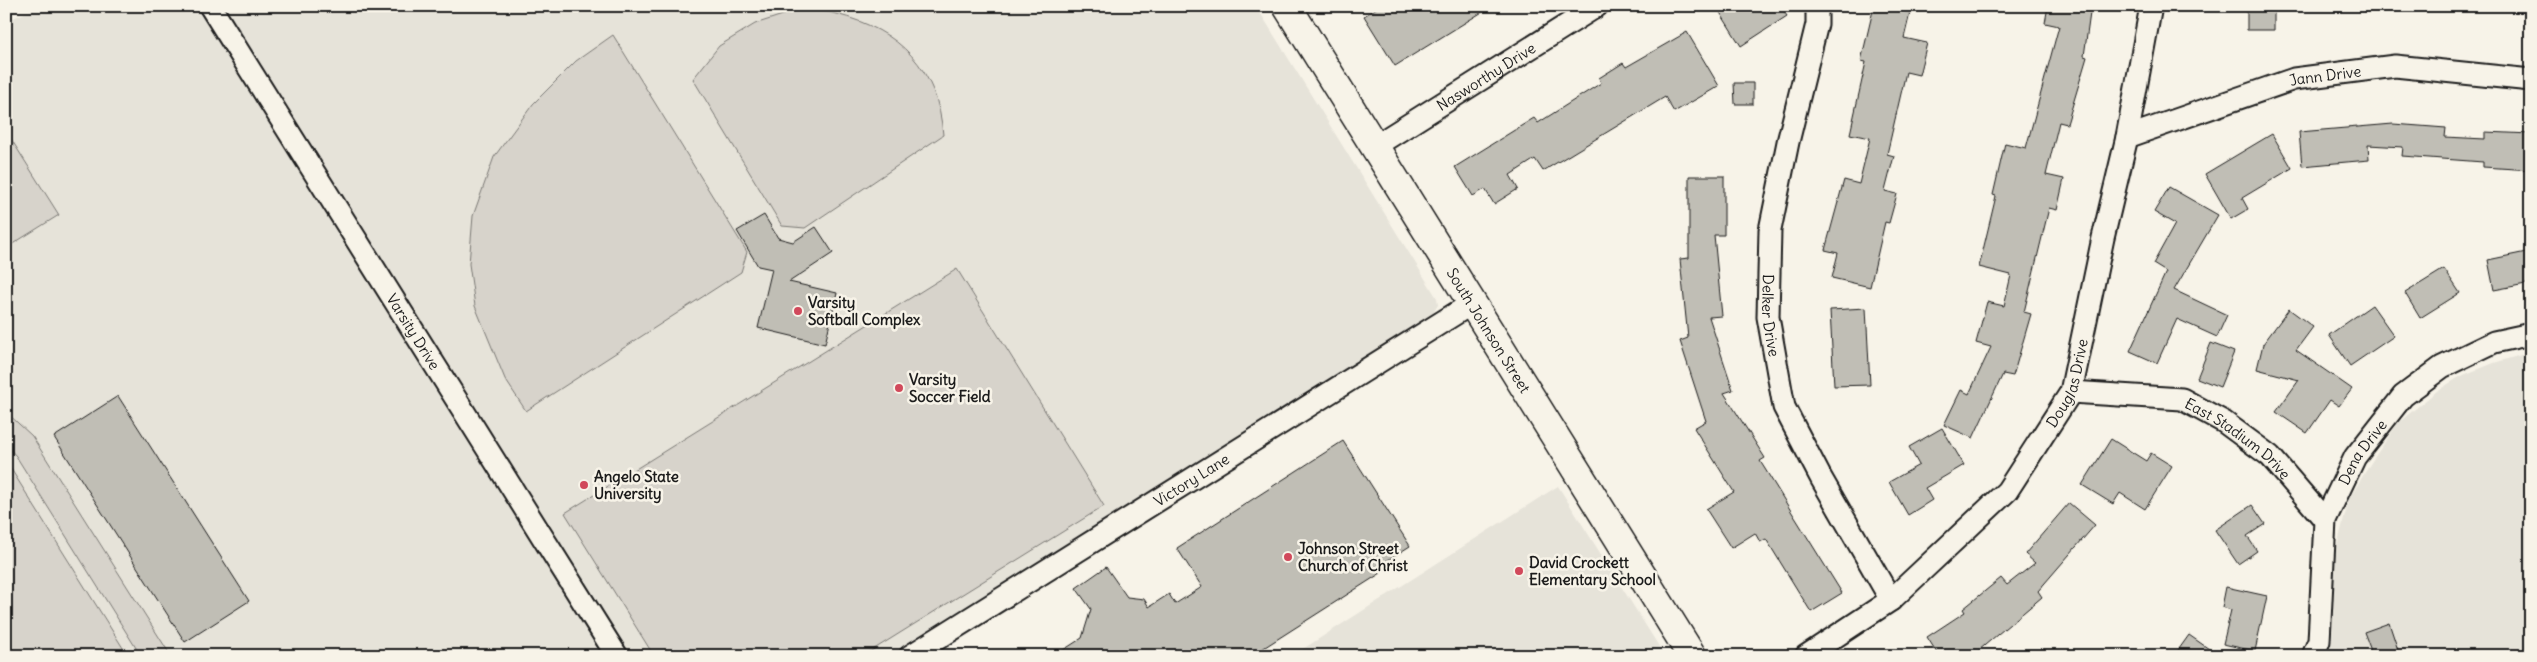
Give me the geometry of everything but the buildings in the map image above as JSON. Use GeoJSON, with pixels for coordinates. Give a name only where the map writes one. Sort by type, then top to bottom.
{"type":"FeatureCollection","features":[{"type":"Feature","properties":{"kind":"main road","name":"South Johnson Street"},"geometry":{"type":"LineString","coordinates":[[1287,6],[1474,302],[1692,656]]}},
{"type":"Feature","properties":{"kind":"street","name":"Varsity Drive"},"geometry":{"type":"LineString","coordinates":[[210,6],[617,656]]}},
{"type":"Feature","properties":{"kind":"street","name":"Nasworthy Drive"},"geometry":{"type":"LineString","coordinates":[[1375,146],[1597,6]]}},
{"type":"Feature","properties":{"kind":"street","name":"Delker Drive"},"geometry":{"type":"LineString","coordinates":[[1816,6],[1816,24],[1786,149],[1770,230],[1768,317],[1784,407],[1821,478],[1891,600]]}},
{"type":"Feature","properties":{"kind":"street","name":"Douglas Drive"},"geometry":{"type":"LineString","coordinates":[[1806,656],[1891,600],[2007,491],[2071,392],[2103,238],[2127,137],[2151,6]]}},
{"type":"Feature","properties":{"kind":"street","name":"Jann Drive"},"geometry":{"type":"LineString","coordinates":[[2127,137],[2294,79],[2395,66],[2531,80]]}},
{"type":"Feature","properties":{"kind":"street","name":"Victory Lane"},"geometry":{"type":"LineString","coordinates":[[910,656],[1474,302]]}},
{"type":"Feature","properties":{"kind":"street","name":"Dena Drive"},"geometry":{"type":"LineString","coordinates":[[2313,656],[2319,641],[2325,520],[2355,457],[2403,396],[2442,366],[2494,342],[2531,334]]}},
{"type":"Feature","properties":{"kind":"street","name":"East Stadium Drive"},"geometry":{"type":"LineString","coordinates":[[2071,392],[2182,399],[2224,422],[2270,456],[2325,520]]}},
{"type":"Feature","properties":{"kind":"shaded area","name":"Angelo State University"},"geometry":{"type":"Polygon","coordinates":[[[41,6],[1256,6],[1437,298],[1438,305],[1433,313],[889,656],[6,656],[6,21],[41,6]]]}},
{"type":"Feature","properties":{"kind":"shaded area"},"geometry":{"type":"Polygon","coordinates":[[[795,11],[836,14],[879,30],[897,42],[912,56],[924,72],[933,90],[940,112],[943,135],[805,228],[782,226],[693,79],[719,46],[755,24],[795,11]]]}},
{"type":"Feature","properties":{"kind":"shaded area"},"geometry":{"type":"Polygon","coordinates":[[[613,35],[747,252],[741,272],[526,411],[505,379],[475,306],[469,264],[473,216],[494,157],[533,104],[576,61],[613,35]]]}},
{"type":"Feature","properties":{"kind":"shaded area"},"geometry":{"type":"Polygon","coordinates":[[[6,131],[59,215],[6,248],[6,131]]]}},
{"type":"Feature","properties":{"kind":"shaded area","name":"Varsity Soccer Field"},"geometry":{"type":"Polygon","coordinates":[[[957,269],[1104,506],[863,656],[654,656],[565,513],[957,269]]]}},
{"type":"Feature","properties":{"kind":"shaded area"},"geometry":{"type":"Polygon","coordinates":[[[2521,355],[2531,355],[2531,656],[2327,656],[2332,640],[2335,554],[2349,499],[2372,461],[2398,423],[2437,391],[2461,376],[2521,355]]]}},
{"type":"Feature","properties":{"kind":"shaded area"},"geometry":{"type":"Polygon","coordinates":[[[6,412],[32,436],[171,656],[141,656],[16,456],[6,445],[6,412]]]}},
{"type":"Feature","properties":{"kind":"shaded area"},"geometry":{"type":"Polygon","coordinates":[[[6,461],[128,656],[6,656],[6,461]]]}},
{"type":"Feature","properties":{"kind":"shaded area","name":"David Crockett Elementary School"},"geometry":{"type":"Polygon","coordinates":[[[1558,486],[1665,656],[1292,656],[1558,486]]]}},
{"type":"Feature","properties":{"kind":"place","name":"Varsity Softball Complex"},"geometry":{"type":"Point","coordinates":[798,311]}},
{"type":"Feature","properties":{"kind":"place","name":"Varsity Soccer Field"},"geometry":{"type":"Point","coordinates":[899,388]}},
{"type":"Feature","properties":{"kind":"place","name":"Angelo State University"},"geometry":{"type":"Point","coordinates":[584,485]}},
{"type":"Feature","properties":{"kind":"place","name":"Johnson Street Church of Christ"},"geometry":{"type":"Point","coordinates":[1288,557]}},
{"type":"Feature","properties":{"kind":"place","name":"David Crockett Elementary School"},"geometry":{"type":"Point","coordinates":[1519,571]}}]}
